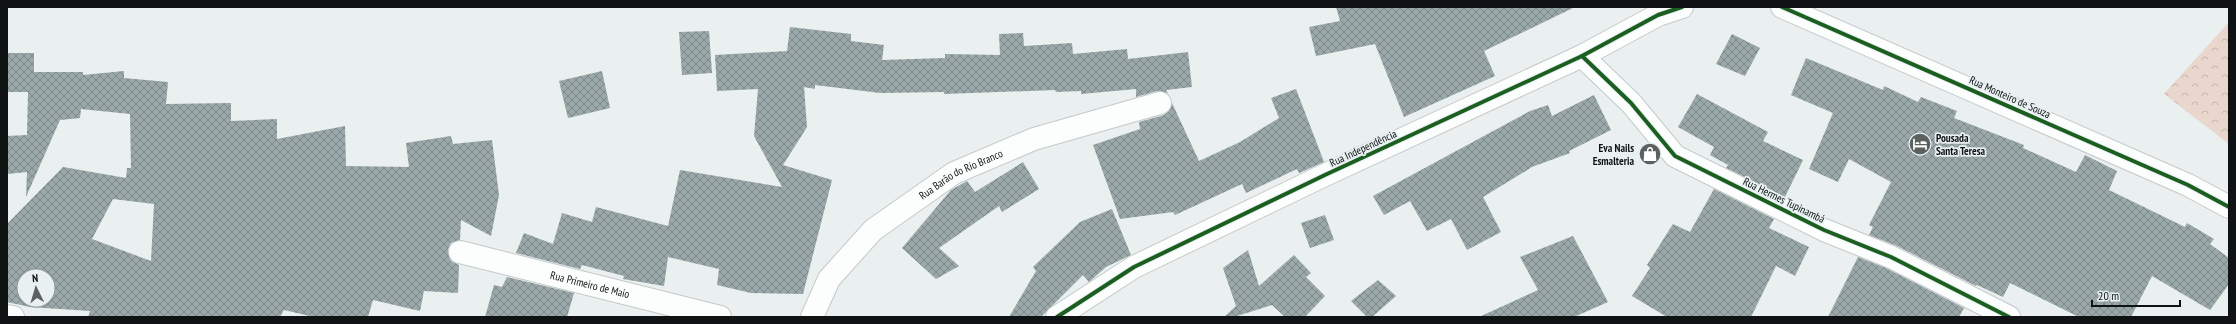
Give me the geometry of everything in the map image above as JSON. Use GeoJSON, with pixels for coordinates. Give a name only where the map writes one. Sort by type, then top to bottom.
{"type":"FeatureCollection","features":[{"type":"Feature","properties":{"kind":"street","name":"Rua Independência"},"geometry":{"type":"LineString","coordinates":[[1057,317],[1065,310],[1134,267],[1327,174],[1582,56],[1658,15],[1682,7]]}},
{"type":"Feature","properties":{"kind":"street","name":"Rua Monteiro de Souza"},"geometry":{"type":"LineString","coordinates":[[1782,7],[2188,185],[2229,207]]}},
{"type":"Feature","properties":{"kind":"street","name":"Rua Hermes Tupinambá"},"geometry":{"type":"LineString","coordinates":[[1582,56],[1631,103],[1675,156],[1824,230],[1891,257],[2009,317]]}},
{"type":"Feature","properties":{"kind":"street","name":"Rua Barão do Rio Branco"},"geometry":{"type":"LineString","coordinates":[[812,317],[829,279],[874,230],[954,173],[1034,139],[1160,104]]}},
{"type":"Feature","properties":{"kind":"street","name":"Rua Primeiro de Maio"},"geometry":{"type":"LineString","coordinates":[[460,252],[720,317]]}},
{"type":"Feature","properties":{"kind":"street"},"geometry":{"type":"LineString","coordinates":[[7,316],[13,317]]}},
{"type":"Feature","properties":{"kind":"green space"},"geometry":{"type":"Polygon","coordinates":[[[2229,22],[2229,144],[2164,94],[2229,22]]]}},
{"type":"Feature","properties":{"kind":"building"},"geometry":{"type":"Polygon","coordinates":[[[1336,7],[1575,7],[1484,51],[1495,76],[1404,117],[1375,44],[1316,56],[1309,27],[1340,21],[1336,7]]]}},
{"type":"Feature","properties":{"kind":"building"},"geometry":{"type":"Polygon","coordinates":[[[790,27],[851,34],[851,41],[884,45],[882,60],[945,58],[945,54],[1000,55],[999,34],[1023,33],[1024,46],[1072,43],[1073,54],[1127,49],[1128,59],[1188,52],[1192,87],[1166,90],[1168,93],[1157,91],[1136,97],[1136,89],[1081,94],[1081,91],[1056,92],[1055,90],[944,94],[944,92],[880,93],[815,85],[815,89],[804,87],[807,127],[783,165],[832,180],[803,294],[751,293],[717,285],[719,269],[668,257],[664,286],[623,279],[624,276],[582,265],[580,269],[516,253],[524,233],[553,244],[562,213],[592,222],[596,207],[668,226],[680,170],[782,187],[754,136],[758,89],[717,91],[715,55],[787,51],[790,27]]]}},
{"type":"Feature","properties":{"kind":"building"},"geometry":{"type":"Polygon","coordinates":[[[709,31],[712,73],[682,75],[679,32],[709,31]]]}},
{"type":"Feature","properties":{"kind":"building"},"geometry":{"type":"Polygon","coordinates":[[[1732,34],[1760,48],[1745,76],[1716,64],[1732,34]]]}},
{"type":"Feature","properties":{"kind":"building"},"geometry":{"type":"Polygon","coordinates":[[[7,53],[34,53],[34,72],[83,72],[83,75],[124,71],[124,78],[168,82],[166,104],[231,103],[231,121],[277,119],[277,139],[345,126],[346,166],[409,167],[406,143],[451,136],[453,144],[492,140],[499,195],[491,236],[461,220],[460,240],[451,243],[448,249],[451,261],[459,265],[458,293],[424,291],[420,311],[373,300],[368,317],[314,317],[284,310],[280,317],[88,317],[90,311],[45,308],[56,308],[56,268],[16,268],[16,304],[7,302],[7,224],[63,167],[126,178],[127,168],[131,168],[130,114],[81,109],[80,118],[60,120],[26,197],[27,172],[7,174],[7,136],[27,135],[28,92],[7,92],[7,53]],[[113,199],[92,239],[151,261],[154,204],[113,199]]]}},
{"type":"Feature","properties":{"kind":"building"},"geometry":{"type":"Polygon","coordinates":[[[1806,58],[1883,90],[1884,86],[1918,102],[1921,97],[1957,111],[1954,118],[2024,145],[2023,148],[2076,172],[2085,155],[2117,171],[2109,190],[2185,227],[2187,223],[2214,239],[2210,244],[2229,258],[2229,284],[2210,310],[2152,276],[2131,317],[2079,317],[2010,283],[2003,297],[1977,285],[1976,286],[1897,246],[1869,235],[1873,227],[1869,225],[1891,182],[1849,159],[1838,182],[1809,169],[1833,113],[1791,95],[1806,58]]]}},
{"type":"Feature","properties":{"kind":"building"},"geometry":{"type":"Polygon","coordinates":[[[602,71],[610,108],[568,118],[559,81],[602,71]]]}},
{"type":"Feature","properties":{"kind":"building"},"geometry":{"type":"Polygon","coordinates":[[[1296,89],[1324,162],[1299,173],[1297,169],[1246,193],[1242,184],[1175,215],[1173,212],[1120,219],[1093,145],[1140,129],[1139,122],[1164,115],[1169,111],[1172,103],[1199,161],[1240,142],[1279,118],[1271,98],[1296,89]]]}},
{"type":"Feature","properties":{"kind":"building"},"geometry":{"type":"Polygon","coordinates":[[[1697,94],[1768,132],[1763,141],[1803,160],[1785,197],[1726,168],[1728,165],[1710,155],[1714,147],[1678,127],[1697,94]]]}},
{"type":"Feature","properties":{"kind":"building"},"geometry":{"type":"Polygon","coordinates":[[[1594,95],[1611,130],[1569,151],[1570,153],[1532,167],[1483,197],[1501,232],[1467,250],[1451,219],[1427,231],[1410,201],[1384,215],[1373,196],[1530,111],[1548,105],[1552,116],[1594,95]]]}},
{"type":"Feature","properties":{"kind":"building"},"geometry":{"type":"Polygon","coordinates":[[[1023,162],[1039,189],[1002,212],[999,206],[939,248],[959,266],[936,279],[902,248],[951,190],[967,181],[975,192],[1023,162]]]}},
{"type":"Feature","properties":{"kind":"building"},"geometry":{"type":"Polygon","coordinates":[[[1714,189],[1774,219],[1769,228],[1809,247],[1795,276],[1776,266],[1751,317],[1667,317],[1632,296],[1650,268],[1647,265],[1673,224],[1690,232],[1714,189]]]}},
{"type":"Feature","properties":{"kind":"building"},"geometry":{"type":"Polygon","coordinates":[[[1112,209],[1131,255],[1106,267],[1089,282],[1083,275],[1041,317],[1009,317],[1036,271],[1033,267],[1080,222],[1112,209]]]}},
{"type":"Feature","properties":{"kind":"building"},"geometry":{"type":"Polygon","coordinates":[[[1325,215],[1334,240],[1310,248],[1301,223],[1325,215]]]}},
{"type":"Feature","properties":{"kind":"building"},"geometry":{"type":"Polygon","coordinates":[[[1573,236],[1608,302],[1574,317],[1479,317],[1538,290],[1520,257],[1573,236]]]}},
{"type":"Feature","properties":{"kind":"building"},"geometry":{"type":"Polygon","coordinates":[[[1248,250],[1259,286],[1294,255],[1311,273],[1306,277],[1325,296],[1305,317],[1285,317],[1272,305],[1234,317],[1224,317],[1236,306],[1223,268],[1248,250]]]}},
{"type":"Feature","properties":{"kind":"building"},"geometry":{"type":"Polygon","coordinates":[[[1858,257],[1886,268],[1964,308],[1959,317],[1828,317],[1858,257]]]}},
{"type":"Feature","properties":{"kind":"building"},"geometry":{"type":"Polygon","coordinates":[[[507,277],[574,293],[567,317],[485,317],[494,285],[502,287],[507,277]]]}},
{"type":"Feature","properties":{"kind":"building"},"geometry":{"type":"Polygon","coordinates":[[[1378,280],[1396,296],[1372,317],[1367,317],[1351,301],[1378,280]]]}},
{"type":"Feature","properties":{"kind":"cycle path"},"geometry":{"type":"LineString","coordinates":[[1057,317],[1134,267],[1327,174],[1582,56],[1658,15],[1682,7]]}},
{"type":"Feature","properties":{"kind":"cycle path"},"geometry":{"type":"LineString","coordinates":[[1782,7],[2188,185],[2229,207]]}},
{"type":"Feature","properties":{"kind":"cycle path"},"geometry":{"type":"LineString","coordinates":[[1582,56],[1631,103],[1675,156],[1824,230],[1891,257],[2009,317]]}},
{"type":"Feature","properties":{"kind":"place","name":"Pousada Santa Teresa"},"geometry":{"type":"Point","coordinates":[1920,144]}},
{"type":"Feature","properties":{"kind":"place","name":"Eva Nails Esmalteria"},"geometry":{"type":"Point","coordinates":[1650,154]}}]}
